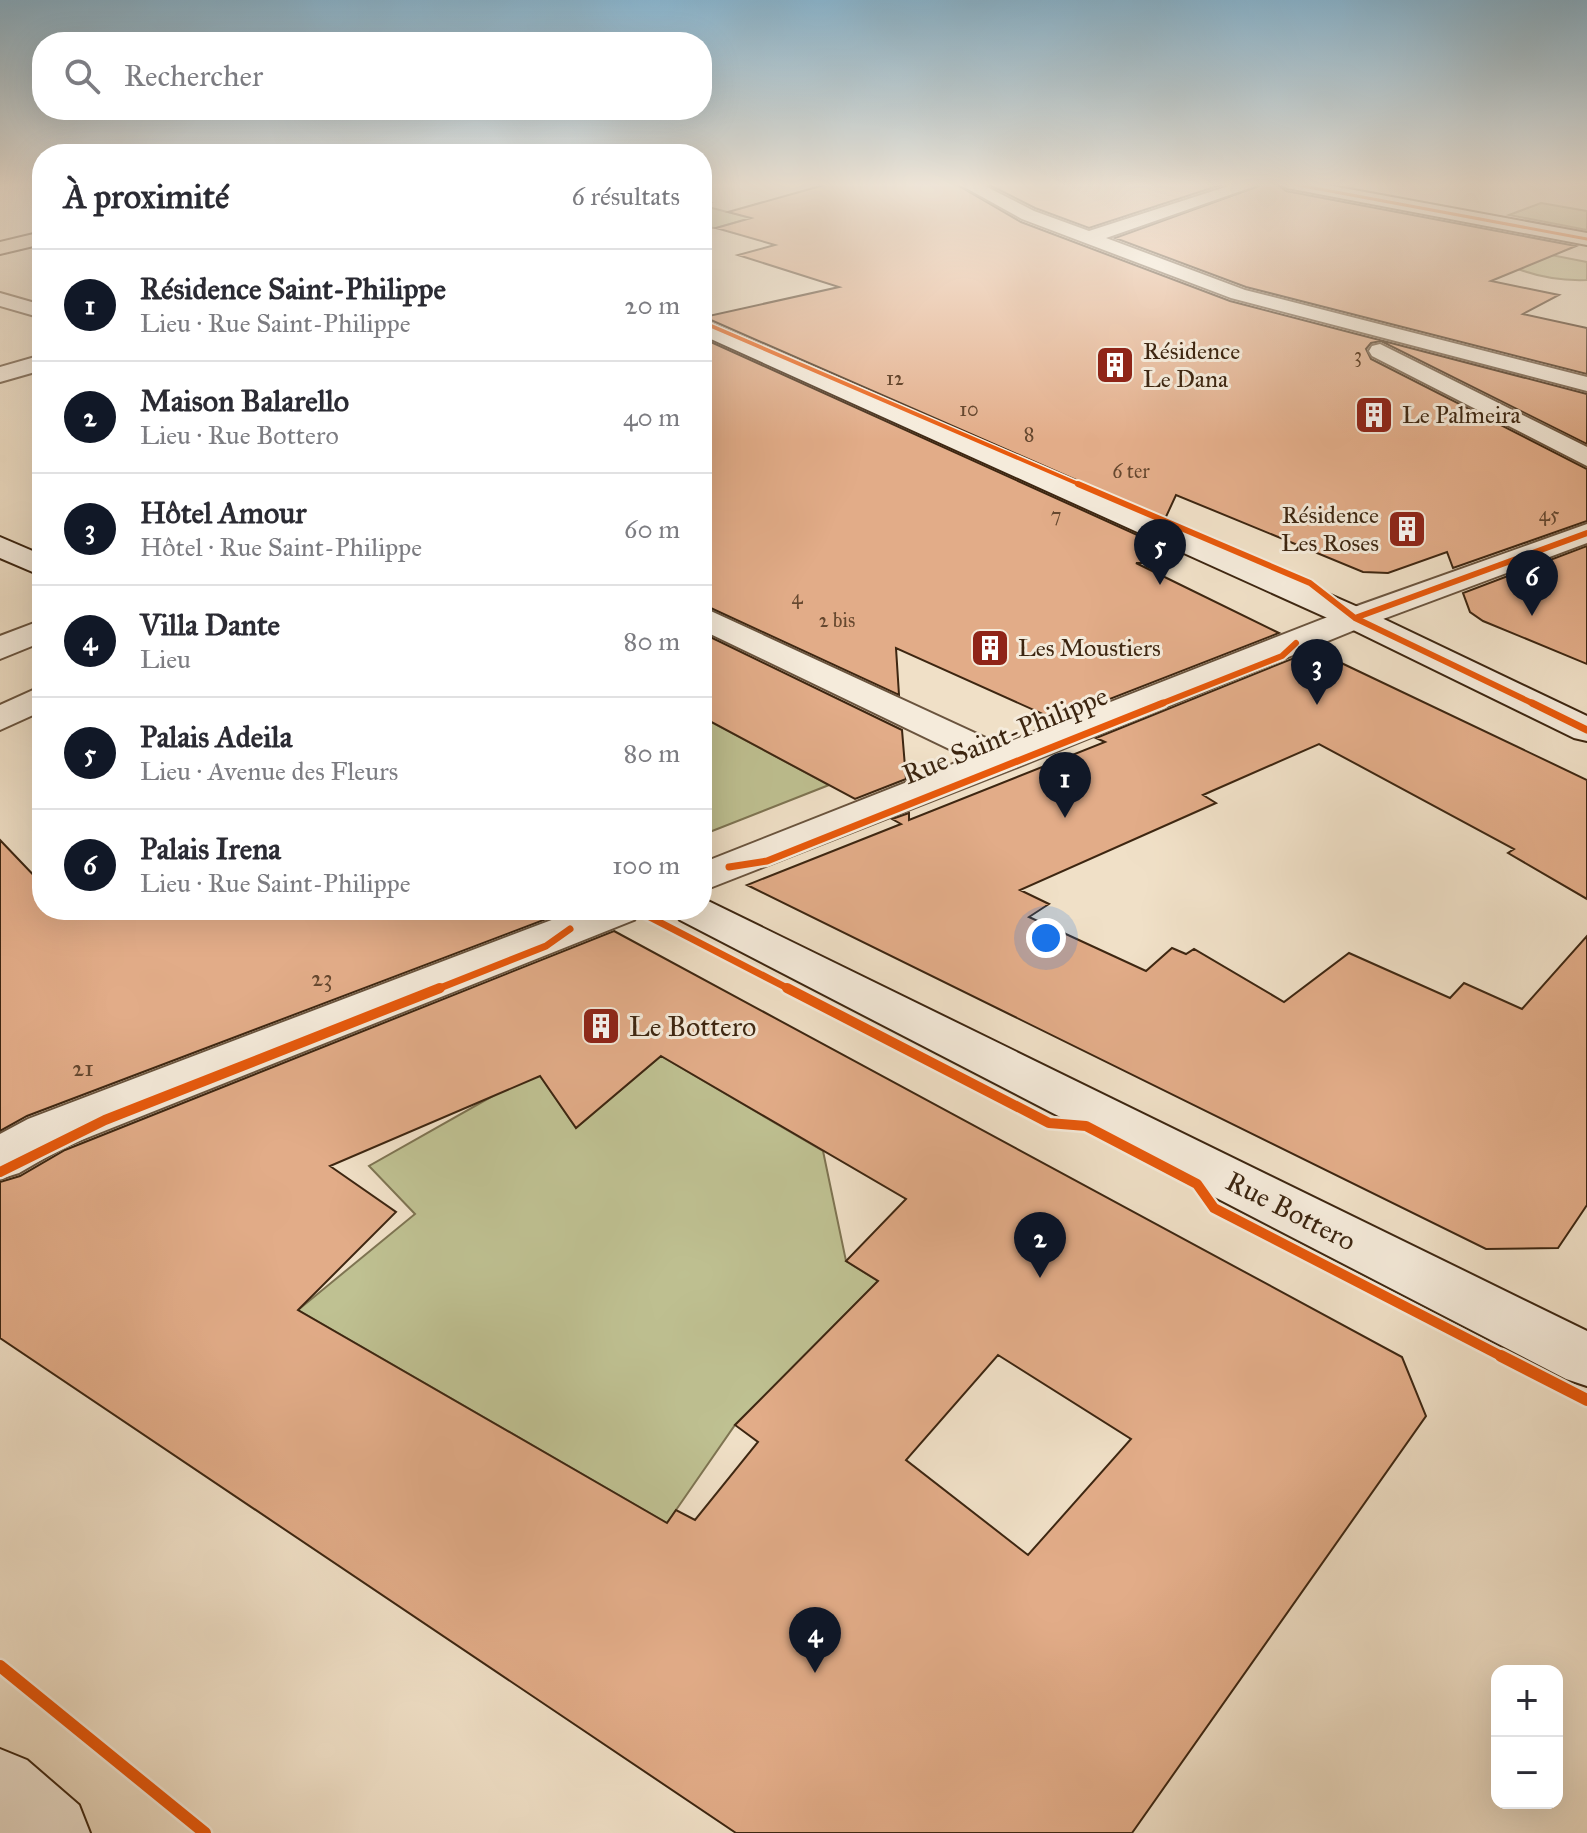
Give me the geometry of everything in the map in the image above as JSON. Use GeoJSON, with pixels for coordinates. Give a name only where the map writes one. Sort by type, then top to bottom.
{"type":"FeatureCollection","features":[{"type":"Feature","properties":{"kind":"street"},"geometry":{"type":"LineString","coordinates":[[1169,269],[1238,294],[1587,384]]}},
{"type":"Feature","properties":{"kind":"street"},"geometry":{"type":"LineString","coordinates":[[0,299],[32,309]]}},
{"type":"Feature","properties":{"kind":"street"},"geometry":{"type":"LineString","coordinates":[[1341,321],[1357,340],[1587,458]]}},
{"type":"Feature","properties":{"kind":"street"},"geometry":{"type":"LineString","coordinates":[[712,331],[1355,618],[1587,730]]}},
{"type":"Feature","properties":{"kind":"street","name":"Rue Saint-Philippe"},"geometry":{"type":"LineString","coordinates":[[712,874],[1355,618],[1587,533]]}},
{"type":"Feature","properties":{"kind":"street"},"geometry":{"type":"LineString","coordinates":[[0,546],[32,562]]}},
{"type":"Feature","properties":{"kind":"street"},"geometry":{"type":"LineString","coordinates":[[712,622],[1002,760]]}},
{"type":"Feature","properties":{"kind":"street"},"geometry":{"type":"LineString","coordinates":[[0,649],[32,635]]}},
{"type":"Feature","properties":{"kind":"street"},"geometry":{"type":"LineString","coordinates":[[0,719],[32,702]]}},
{"type":"Feature","properties":{"kind":"street","name":"Rue Bottero"},"geometry":{"type":"LineString","coordinates":[[712,919],[1587,1360]]}},
{"type":"Feature","properties":{"kind":"street"},"geometry":{"type":"LineString","coordinates":[[0,1159],[46,1133],[593,920]]}},
{"type":"Feature","properties":{"kind":"street"},"geometry":{"type":"LineString","coordinates":[[0,1787],[51,1833]]}},
{"type":"Feature","properties":{"kind":"green space"},"geometry":{"type":"Polygon","coordinates":[[[1518,269],[1587,269],[1587,280],[1567,280],[1518,269]]]}},
{"type":"Feature","properties":{"kind":"green space"},"geometry":{"type":"Polygon","coordinates":[[[712,722],[829,785],[712,831],[712,722]]]}},
{"type":"Feature","properties":{"kind":"green space"},"geometry":{"type":"Polygon","coordinates":[[[661,1056],[823,1151],[846,1261],[878,1281],[735,1425],[667,1523],[298,1310],[415,1214],[369,1166],[537,1071],[576,1128],[661,1056]]]}},
{"type":"Feature","properties":{"kind":"building"},"geometry":{"type":"Polygon","coordinates":[[[781,269],[1144,269],[1230,301],[1587,394],[1587,444],[1381,341],[1371,343],[1366,349],[1371,359],[1587,469],[1587,521],[1453,568],[1447,552],[1388,573],[1363,572],[1176,495],[1165,519],[712,321],[712,315],[839,287],[781,269]]]}},
{"type":"Feature","properties":{"kind":"building"},"geometry":{"type":"Polygon","coordinates":[[[1197,269],[1521,269],[1491,281],[1559,295],[1523,314],[1587,328],[1587,374],[1246,287],[1197,269]]]}},
{"type":"Feature","properties":{"kind":"building"},"geometry":{"type":"Polygon","coordinates":[[[712,343],[1155,543],[1146,563],[1136,563],[1279,633],[1056,720],[896,648],[899,695],[712,609],[712,343]]]}},
{"type":"Feature","properties":{"kind":"building"},"geometry":{"type":"Polygon","coordinates":[[[1587,546],[1587,664],[1483,621],[1470,612],[1463,593],[1587,546]]]}},
{"type":"Feature","properties":{"kind":"building"},"geometry":{"type":"Polygon","coordinates":[[[712,638],[902,730],[906,779],[855,799],[712,722],[712,638]]]}},
{"type":"Feature","properties":{"kind":"building"},"geometry":{"type":"Polygon","coordinates":[[[1314,650],[1587,780],[1587,899],[1508,853],[1514,849],[1319,744],[1203,795],[1216,803],[1020,890],[1049,904],[1029,917],[1146,971],[1172,948],[1186,954],[1194,949],[1284,1002],[1349,953],[1450,998],[1464,983],[1522,1009],[1587,936],[1587,1205],[1558,1248],[1486,1249],[747,885],[901,824],[892,819],[909,813],[909,820],[1105,742],[1096,738],[1314,650]]]}},
{"type":"Feature","properties":{"kind":"building"},"geometry":{"type":"Polygon","coordinates":[[[0,840],[32,874],[32,920],[544,920],[27,1116],[0,1131],[0,840]]]}},
{"type":"Feature","properties":{"kind":"building"},"geometry":{"type":"Polygon","coordinates":[[[614,931],[1402,1357],[1426,1416],[1132,1833],[736,1833],[0,1338],[0,1182],[20,1176],[65,1150],[614,931]],[[661,1056],[576,1128],[540,1076],[330,1166],[396,1212],[298,1310],[667,1523],[676,1510],[695,1520],[758,1442],[735,1425],[878,1281],[846,1261],[906,1199],[661,1056]],[[998,1355],[906,1460],[1028,1555],[1131,1439],[998,1355]]]}},
{"type":"Feature","properties":{"kind":"cycle path"},"geometry":{"type":"LineString","coordinates":[[712,326],[1310,583],[1355,618],[1587,730]]}},
{"type":"Feature","properties":{"kind":"cycle path"},"geometry":{"type":"LineString","coordinates":[[1355,618],[1587,533]]}},
{"type":"Feature","properties":{"kind":"cycle path"},"geometry":{"type":"LineString","coordinates":[[729,867],[767,861],[1282,656],[1296,643]]}},
{"type":"Feature","properties":{"kind":"cycle path"},"geometry":{"type":"LineString","coordinates":[[655,920],[1049,1123],[1086,1126],[1197,1184],[1214,1208],[1587,1400]]}},
{"type":"Feature","properties":{"kind":"cycle path"},"geometry":{"type":"LineString","coordinates":[[0,1172],[105,1120],[546,946],[570,929]]}},
{"type":"Feature","properties":{"kind":"cycle path"},"geometry":{"type":"LineString","coordinates":[[0,1666],[205,1833]]}},
{"type":"Feature","properties":{"kind":"place","name":"Résidence Le Dana"},"geometry":{"type":"Point","coordinates":[1115,365]}},
{"type":"Feature","properties":{"kind":"place","name":"Le Palmeira"},"geometry":{"type":"Point","coordinates":[1374,415]}},
{"type":"Feature","properties":{"kind":"place","name":"Résidence Les Roses"},"geometry":{"type":"Point","coordinates":[1407,529]}},
{"type":"Feature","properties":{"kind":"place","name":"Palais Adeila"},"geometry":{"type":"Point","coordinates":[1160,585]}},
{"type":"Feature","properties":{"kind":"place","name":"Palais Irena"},"geometry":{"type":"Point","coordinates":[1532,616]}},
{"type":"Feature","properties":{"kind":"place","name":"Les Moustiers"},"geometry":{"type":"Point","coordinates":[990,648]}},
{"type":"Feature","properties":{"kind":"place","name":"Hôtel Amour"},"geometry":{"type":"Point","coordinates":[1317,705]}},
{"type":"Feature","properties":{"kind":"place","name":"Résidence Saint-Philippe"},"geometry":{"type":"Point","coordinates":[1065,818]}},
{"type":"Feature","properties":{"kind":"place","name":"Le Bottero"},"geometry":{"type":"Point","coordinates":[601,1026]}},
{"type":"Feature","properties":{"kind":"place","name":"Maison Balarello"},"geometry":{"type":"Point","coordinates":[1040,1278]}},
{"type":"Feature","properties":{"kind":"place","name":"Villa Dante"},"geometry":{"type":"Point","coordinates":[815,1673]}}]}
